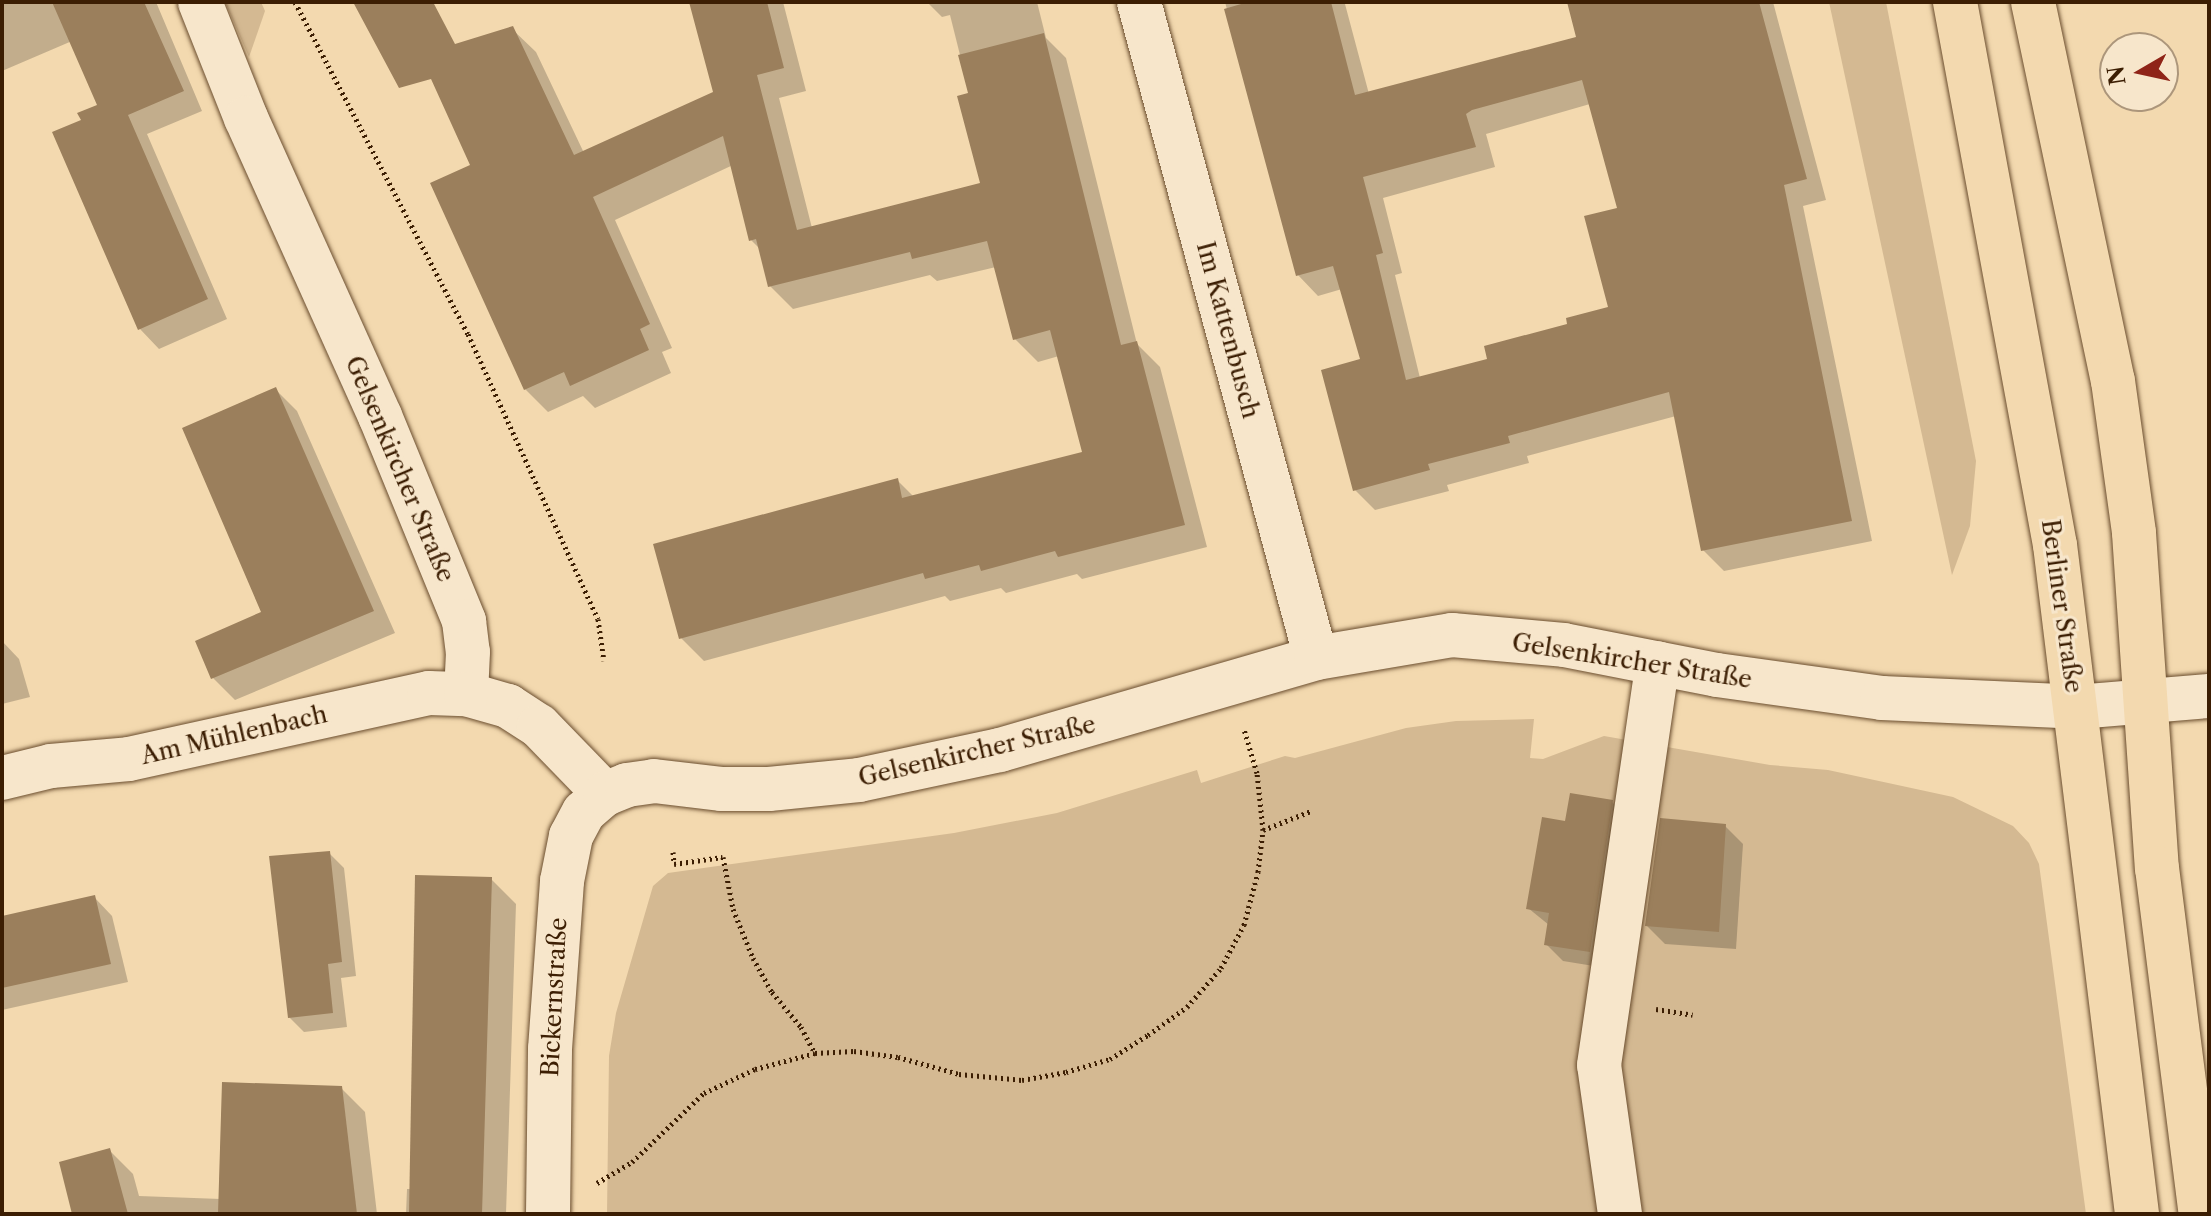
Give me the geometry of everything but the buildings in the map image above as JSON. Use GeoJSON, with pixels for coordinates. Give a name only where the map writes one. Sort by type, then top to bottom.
{"type":"FeatureCollection","features":[{"type":"Feature","properties":{"kind":"main road","name":"Berliner Straße"},"geometry":{"type":"LineString","coordinates":[[1955,2],[2055,545],[2077,707],[2089,848],[2137,1214]]}},
{"type":"Feature","properties":{"kind":"main road"},"geometry":{"type":"LineString","coordinates":[[2033,2],[2113,381],[2134,533],[2157,868],[2201,1214]]}},
{"type":"Feature","properties":{"kind":"street","name":"Gelsenkircher Straße"},"geometry":{"type":"LineString","coordinates":[[200,2],[246,118],[380,416],[464,621],[468,652],[466,694]]}},
{"type":"Feature","properties":{"kind":"street","name":"Im Kattenbusch"},"geometry":{"type":"LineString","coordinates":[[1139,2],[1316,658]]}},
{"type":"Feature","properties":{"kind":"street","name":"Gelsenkircher Straße"},"geometry":{"type":"LineString","coordinates":[[605,794],[627,785],[654,781],[721,789],[757,789],[859,780],[1000,750],[1316,658],[1452,635],[1564,645],[1799,688],[1868,696],[2077,707],[2209,696]]}},
{"type":"Feature","properties":{"kind":"street"},"geometry":{"type":"LineString","coordinates":[[1620,1214],[1599,1065],[1658,663]]}},
{"type":"Feature","properties":{"kind":"street","name":"Am Mühlenbach"},"geometry":{"type":"LineString","coordinates":[[2,778],[51,766],[129,759],[396,698],[429,693],[466,694]]}},
{"type":"Feature","properties":{"kind":"street"},"geometry":{"type":"LineString","coordinates":[[466,694],[508,706],[539,726],[605,794]]}},
{"type":"Feature","properties":{"kind":"street","name":"Bickernstraße"},"geometry":{"type":"LineString","coordinates":[[548,1199],[550,1049],[562,881],[571,836],[584,812],[605,794]]}},
{"type":"Feature","properties":{"kind":"path"},"geometry":{"type":"LineString","coordinates":[[295,2],[468,334],[598,619],[604,661]]}},
{"type":"Feature","properties":{"kind":"path"},"geometry":{"type":"LineString","coordinates":[[548,1199],[597,1184],[632,1162],[704,1093],[755,1069],[815,1053],[854,1051],[898,1057],[959,1074],[1022,1080],[1066,1072],[1110,1059],[1187,1007],[1221,968],[1244,925],[1258,872],[1263,830],[1257,773],[1231,683]]}},
{"type":"Feature","properties":{"kind":"path"},"geometry":{"type":"LineString","coordinates":[[1263,830],[1311,811]]}},
{"type":"Feature","properties":{"kind":"path"},"geometry":{"type":"LineString","coordinates":[[673,852],[674,864],[723,857],[733,909],[753,958],[772,992],[801,1027],[815,1053]]}},
{"type":"Feature","properties":{"kind":"shaded area"},"geometry":{"type":"Polygon","coordinates":[[[225,2],[261,2],[265,11],[249,57],[225,2]]]}},
{"type":"Feature","properties":{"kind":"shaded area"},"geometry":{"type":"Polygon","coordinates":[[[1829,2],[1886,2],[1976,461],[1970,526],[1952,575],[1829,2]]]}},
{"type":"Feature","properties":{"kind":"shaded area"},"geometry":{"type":"Polygon","coordinates":[[[1534,719],[1530,758],[1543,759],[1604,736],[1770,765],[1828,770],[1953,797],[2013,826],[2029,843],[2039,864],[2086,1214],[607,1214],[609,1056],[616,1013],[653,886],[668,873],[954,833],[1057,813],[1197,770],[1201,783],[1285,756],[1295,758],[1406,728],[1456,721],[1534,719]]]}}]}
